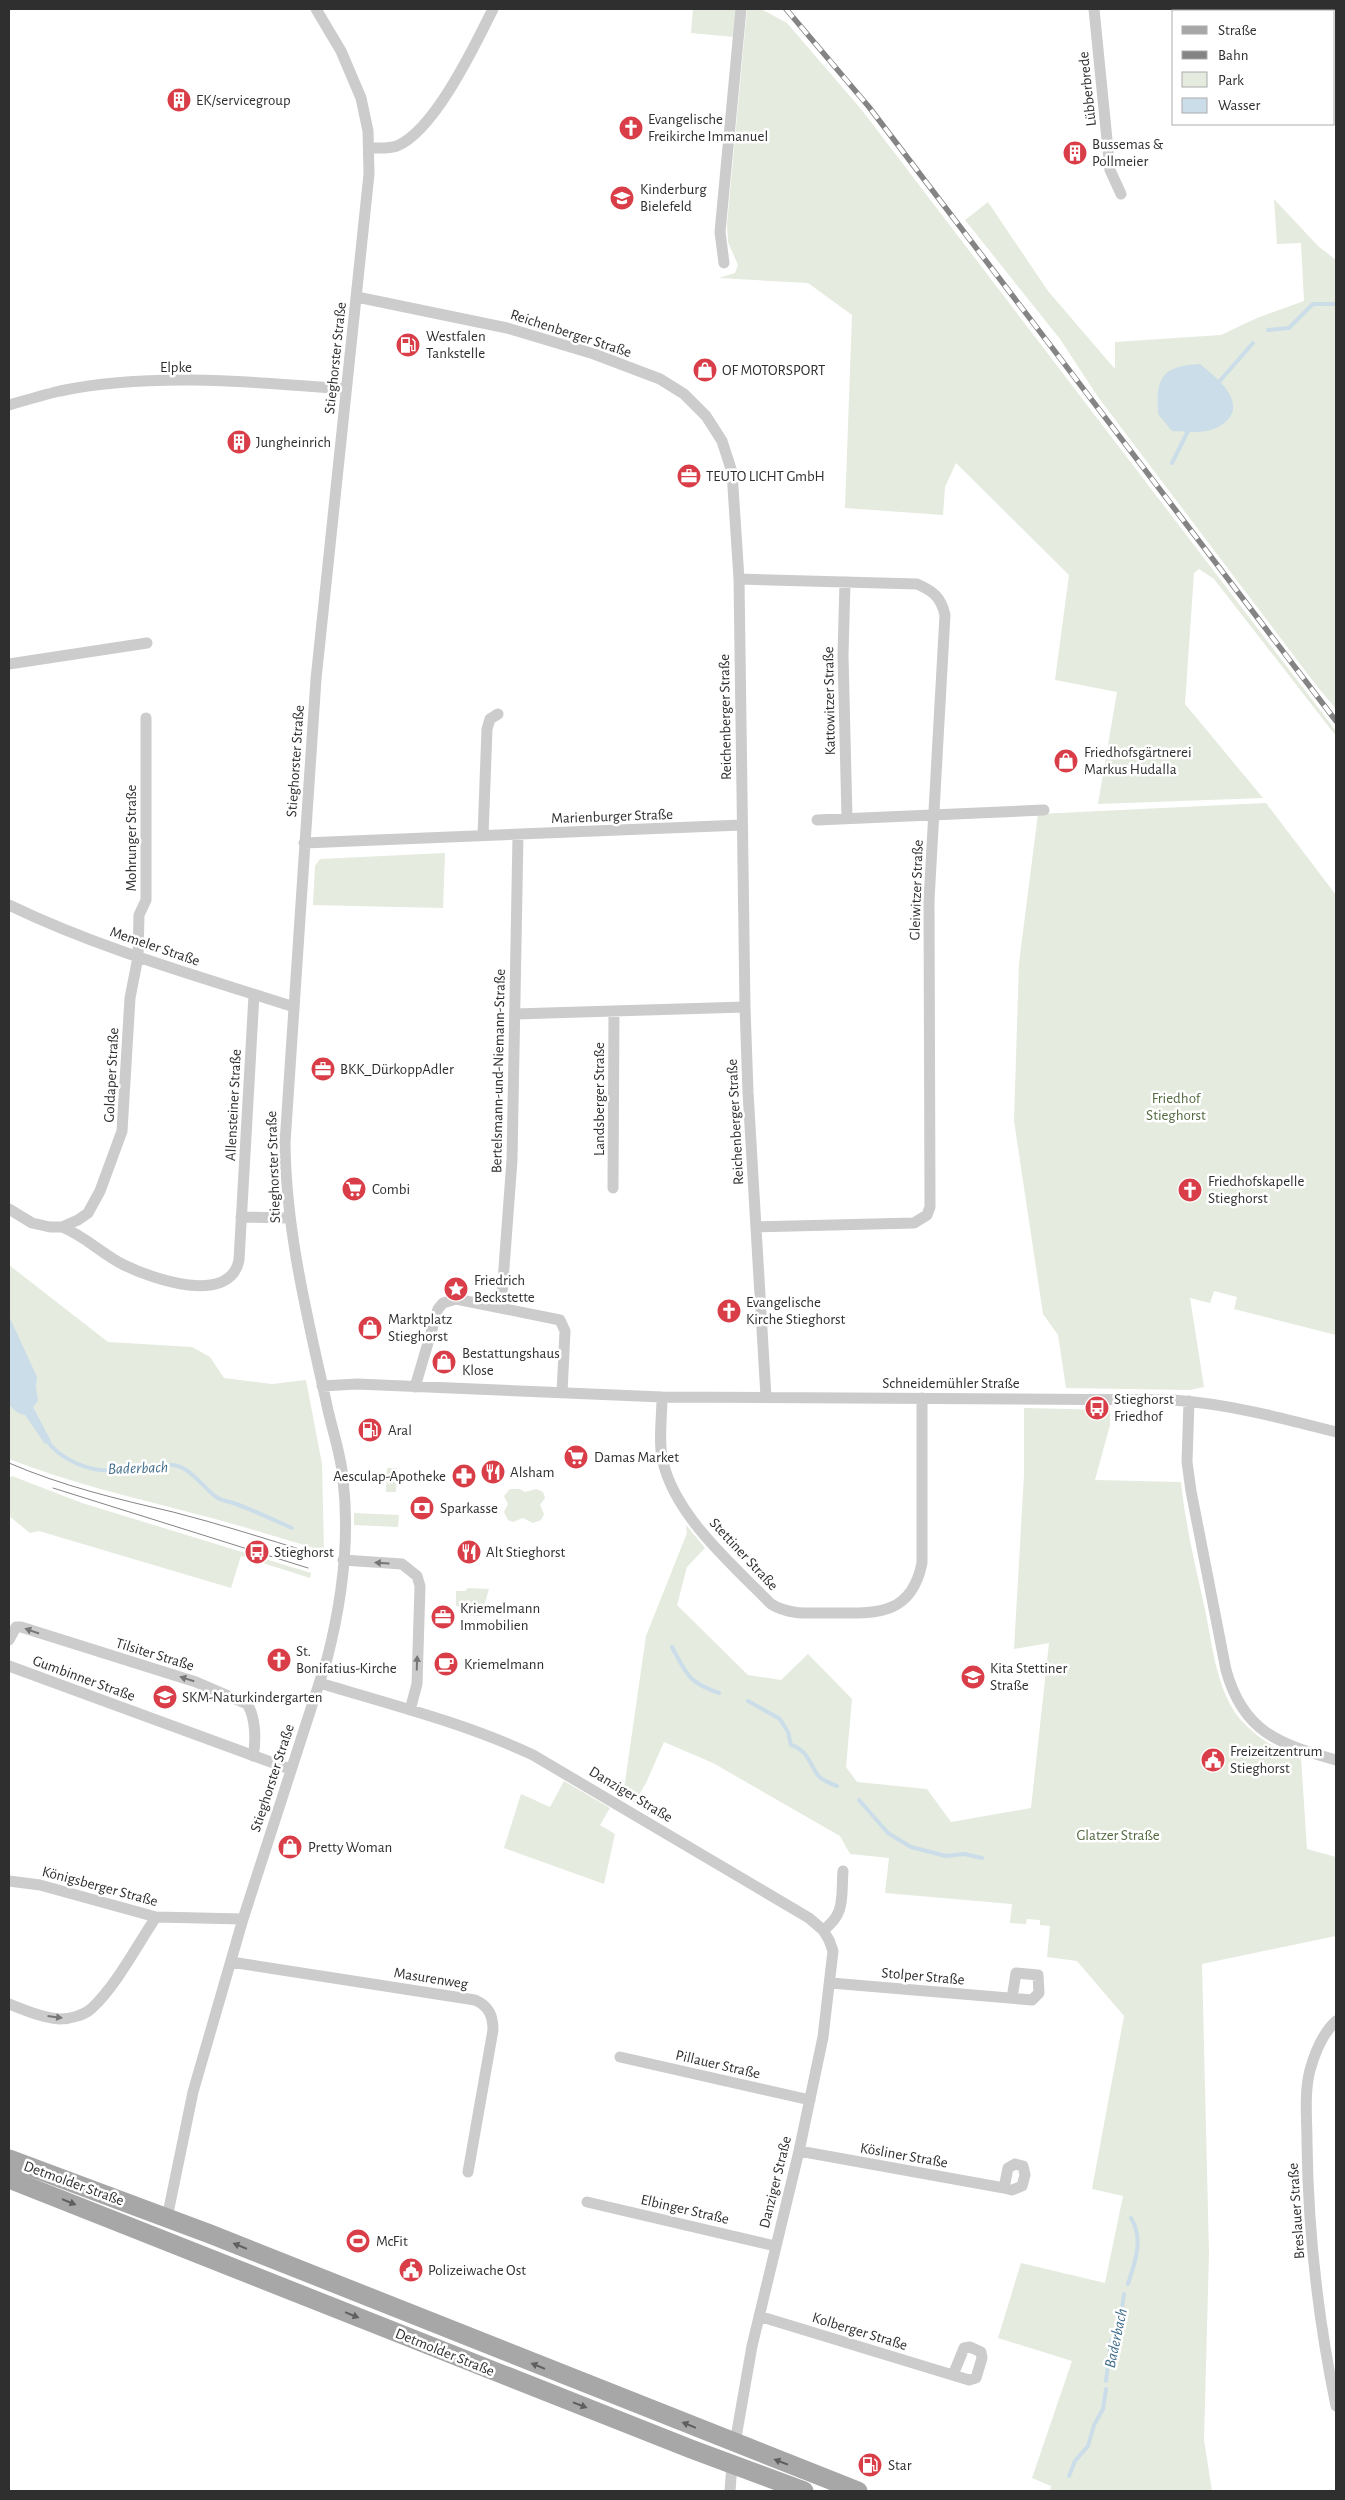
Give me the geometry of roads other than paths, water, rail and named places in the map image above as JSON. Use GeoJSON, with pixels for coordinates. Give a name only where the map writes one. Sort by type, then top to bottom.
{"type":"FeatureCollection","features":[{"type":"Feature","properties":{"kind":"main road","name":"Detmolder Straße"},"geometry":{"type":"LineString","coordinates":[[9,2159],[167,2218],[858,2491]]}},
{"type":"Feature","properties":{"kind":"main road","name":"Detmolder Straße"},"geometry":{"type":"LineString","coordinates":[[9,2178],[306,2297],[804,2491]]}},
{"type":"Feature","properties":{"kind":"main road"},"geometry":{"type":"LineString","coordinates":[[160,2238],[167,2218]]}},
{"type":"Feature","properties":{"kind":"main road"},"geometry":{"type":"LineString","coordinates":[[306,2297],[315,2276]]}},
{"type":"Feature","properties":{"kind":"main road"},"geometry":{"type":"LineString","coordinates":[[732,2464],[735,2443]]}},
{"type":"Feature","properties":{"kind":"street","name":"Stieghorster Straße"},"geometry":{"type":"LineString","coordinates":[[167,2218],[193,2092],[243,1920],[290,1769],[320,1683],[337,1617],[343,1560],[344,1509],[342,1468],[322,1386],[289,1218],[285,1129],[316,679],[357,296],[370,148],[366,116],[356,84],[341,51],[316,9]]}},
{"type":"Feature","properties":{"kind":"street"},"geometry":{"type":"LineString","coordinates":[[370,148],[396,146],[408,138],[429,117],[455,80],[493,9]]}},
{"type":"Feature","properties":{"kind":"street"},"geometry":{"type":"LineString","coordinates":[[724,263],[720,232],[740,9]]}},
{"type":"Feature","properties":{"kind":"street","name":"Lübberbrede"},"geometry":{"type":"LineString","coordinates":[[1094,9],[1110,170],[1121,194]]}},
{"type":"Feature","properties":{"kind":"street","name":"Reichenberger Straße"},"geometry":{"type":"LineString","coordinates":[[357,296],[506,328],[594,354],[660,379],[684,394],[706,416],[722,441],[732,472],[738,579],[745,1007],[766,1397]]}},
{"type":"Feature","properties":{"kind":"street","name":"Elpke"},"geometry":{"type":"LineString","coordinates":[[9,405],[61,391],[136,383],[249,382],[346,389]]}},
{"type":"Feature","properties":{"kind":"street","name":"Gleiwitzer Straße"},"geometry":{"type":"LineString","coordinates":[[738,579],[917,584],[930,590],[942,601],[945,616],[929,900],[931,1196],[927,1215],[914,1223],[756,1227]]}},
{"type":"Feature","properties":{"kind":"street","name":"Kattowitzer Straße"},"geometry":{"type":"LineString","coordinates":[[845,582],[843,655],[847,818]]}},
{"type":"Feature","properties":{"kind":"street"},"geometry":{"type":"LineString","coordinates":[[9,664],[147,643]]}},
{"type":"Feature","properties":{"kind":"street"},"geometry":{"type":"LineString","coordinates":[[482,836],[487,729],[490,720],[498,714]]}},
{"type":"Feature","properties":{"kind":"street","name":"Mohrunger Straße"},"geometry":{"type":"LineString","coordinates":[[138,957],[139,915],[146,900],[146,718]]}},
{"type":"Feature","properties":{"kind":"street"},"geometry":{"type":"LineString","coordinates":[[817,820],[1044,810]]}},
{"type":"Feature","properties":{"kind":"street","name":"Marienburger Straße"},"geometry":{"type":"LineString","coordinates":[[304,843],[742,825]]}},
{"type":"Feature","properties":{"kind":"street","name":"Bertelsmann-und-Niemann-Straße"},"geometry":{"type":"LineString","coordinates":[[501,1308],[512,1160],[518,835]]}},
{"type":"Feature","properties":{"kind":"street","name":"Memeler Straße"},"geometry":{"type":"LineString","coordinates":[[9,905],[68,931],[138,957],[294,1008]]}},
{"type":"Feature","properties":{"kind":"street","name":"Goldaper Straße"},"geometry":{"type":"LineString","coordinates":[[88,1213],[100,1191],[122,1131],[130,998],[138,957]]}},
{"type":"Feature","properties":{"kind":"street","name":"Allensteiner Straße"},"geometry":{"type":"LineString","coordinates":[[9,1209],[32,1223],[50,1227],[62,1227],[81,1236],[122,1264],[151,1276],[184,1284],[219,1284],[226,1281],[236,1271],[239,1260],[254,995]]}},
{"type":"Feature","properties":{"kind":"street"},"geometry":{"type":"LineString","coordinates":[[515,1014],[745,1007]]}},
{"type":"Feature","properties":{"kind":"street","name":"Landsberger Straße"},"geometry":{"type":"LineString","coordinates":[[614,1011],[614,1188]]}},
{"type":"Feature","properties":{"kind":"street"},"geometry":{"type":"LineString","coordinates":[[62,1227],[88,1213]]}},
{"type":"Feature","properties":{"kind":"street"},"geometry":{"type":"LineString","coordinates":[[88,1213],[87,1233],[93,1244]]}},
{"type":"Feature","properties":{"kind":"street"},"geometry":{"type":"LineString","coordinates":[[241,1217],[289,1218]]}},
{"type":"Feature","properties":{"kind":"street"},"geometry":{"type":"LineString","coordinates":[[415,1387],[437,1314],[443,1303],[456,1299],[560,1320],[565,1331],[562,1394]]}},
{"type":"Feature","properties":{"kind":"street","name":"Schneidemühler Straße"},"geometry":{"type":"LineString","coordinates":[[322,1386],[357,1384],[662,1397],[1189,1401],[1251,1410],[1336,1432]]}},
{"type":"Feature","properties":{"kind":"street","name":"Stettiner Straße"},"geometry":{"type":"LineString","coordinates":[[662,1397],[662,1453],[665,1469],[690,1517],[717,1549],[771,1604],[778,1608],[792,1612],[870,1613],[886,1611],[901,1602],[914,1587],[920,1574],[922,1563],[922,1398]]}},
{"type":"Feature","properties":{"kind":"street"},"geometry":{"type":"LineString","coordinates":[[1189,1401],[1188,1462],[1191,1491],[1226,1670],[1234,1692],[1250,1719],[1273,1738],[1298,1749],[1336,1760]]}},
{"type":"Feature","properties":{"kind":"street"},"geometry":{"type":"LineString","coordinates":[[343,1560],[402,1564],[417,1576],[420,1586],[417,1684],[410,1710]]}},
{"type":"Feature","properties":{"kind":"street","name":"Tilsiter Straße"},"geometry":{"type":"LineString","coordinates":[[9,1640],[12,1631],[16,1627],[21,1627],[196,1682],[247,1704],[252,1716],[255,1747],[252,1756]]}},
{"type":"Feature","properties":{"kind":"street","name":"Gumbinner Straße"},"geometry":{"type":"LineString","coordinates":[[9,1666],[290,1769]]}},
{"type":"Feature","properties":{"kind":"street","name":"Danziger Straße"},"geometry":{"type":"LineString","coordinates":[[320,1683],[491,1736],[533,1755],[809,1918],[823,1930],[829,1940],[833,1951],[831,1983],[823,2037],[799,2151],[759,2316],[735,2443]]}},
{"type":"Feature","properties":{"kind":"street"},"geometry":{"type":"LineString","coordinates":[[823,1930],[834,1923],[839,1915],[843,1871]]}},
{"type":"Feature","properties":{"kind":"street","name":"Königsberger Straße"},"geometry":{"type":"LineString","coordinates":[[9,1881],[40,1885],[156,1917],[243,1920]]}},
{"type":"Feature","properties":{"kind":"street"},"geometry":{"type":"LineString","coordinates":[[9,2004],[38,2015],[61,2019],[78,2016],[91,2009],[106,1993],[156,1917]]}},
{"type":"Feature","properties":{"kind":"street","name":"Masurenweg"},"geometry":{"type":"LineString","coordinates":[[231,1962],[475,2000],[483,2003],[493,2019],[493,2030],[468,2172]]}},
{"type":"Feature","properties":{"kind":"street","name":"Stolper Straße"},"geometry":{"type":"LineString","coordinates":[[831,1983],[1012,1998]]}},
{"type":"Feature","properties":{"kind":"street","name":"Breslauer Straße"},"geometry":{"type":"LineString","coordinates":[[1336,2021],[1327,2030],[1317,2049],[1309,2072],[1307,2095],[1310,2227],[1332,2359],[1336,2406]]}},
{"type":"Feature","properties":{"kind":"street","name":"Pillauer Straße"},"geometry":{"type":"LineString","coordinates":[[620,2057],[810,2100]]}},
{"type":"Feature","properties":{"kind":"street","name":"Kösliner Straße"},"geometry":{"type":"LineString","coordinates":[[799,2151],[1004,2188]]}},
{"type":"Feature","properties":{"kind":"street","name":"Elbinger Straße"},"geometry":{"type":"LineString","coordinates":[[587,2202],[775,2246]]}},
{"type":"Feature","properties":{"kind":"street","name":"Kolberger Straße"},"geometry":{"type":"LineString","coordinates":[[759,2316],[953,2375]]}},
{"type":"Feature","properties":{"kind":"street"},"geometry":{"type":"LineString","coordinates":[[730,2491],[732,2464]]}},
{"type":"Feature","properties":{"kind":"water"},"geometry":{"type":"Polygon","coordinates":[[[1200,364],[1219,380],[1230,394],[1233,409],[1230,417],[1220,426],[1207,431],[1172,431],[1158,414],[1160,382],[1169,371],[1177,367],[1200,364]]]}},
{"type":"Feature","properties":{"kind":"water"},"geometry":{"type":"Polygon","coordinates":[[[9,1316],[37,1377],[38,1401],[33,1407],[51,1441],[45,1444],[25,1415],[18,1413],[9,1405],[9,1316]]]}},
{"type":"Feature","properties":{"kind":"waterway"},"geometry":{"type":"LineString","coordinates":[[1268,330],[1289,328],[1313,304],[1336,304]]}},
{"type":"Feature","properties":{"kind":"waterway"},"geometry":{"type":"LineString","coordinates":[[1218,383],[1253,343]]}},
{"type":"Feature","properties":{"kind":"waterway"},"geometry":{"type":"LineString","coordinates":[[1172,463],[1190,427]]}},
{"type":"Feature","properties":{"kind":"waterway","name":"Baderbach"},"geometry":{"type":"LineString","coordinates":[[46,1439],[59,1453],[77,1464],[87,1467],[116,1470],[158,1464],[179,1466],[190,1473],[217,1498],[292,1528]]}},
{"type":"Feature","properties":{"kind":"waterway","name":"Baderbach"},"geometry":{"type":"LineString","coordinates":[[672,1647],[685,1671],[694,1681],[719,1693]]}},
{"type":"Feature","properties":{"kind":"waterway","name":"Baderbach"},"geometry":{"type":"LineString","coordinates":[[748,1701],[780,1719],[788,1732],[791,1745],[804,1753],[818,1776],[837,1786]]}},
{"type":"Feature","properties":{"kind":"waterway","name":"Baderbach"},"geometry":{"type":"LineString","coordinates":[[859,1800],[888,1833],[911,1847],[946,1856],[964,1854],[982,1858]]}},
{"type":"Feature","properties":{"kind":"waterway","name":"Baderbach"},"geometry":{"type":"LineString","coordinates":[[1128,2284],[1138,2242],[1135,2226],[1131,2218]]}},
{"type":"Feature","properties":{"kind":"waterway","name":"Baderbach"},"geometry":{"type":"LineString","coordinates":[[1106,2381],[1111,2341],[1119,2329],[1124,2294]]}},
{"type":"Feature","properties":{"kind":"waterway","name":"Baderbach"},"geometry":{"type":"LineString","coordinates":[[1069,2476],[1075,2461],[1088,2446],[1094,2425],[1103,2409],[1106,2389]]}},
{"type":"Feature","properties":{"kind":"tram line"},"geometry":{"type":"LineString","coordinates":[[9,1463],[69,1485],[173,1512],[312,1553]]}},
{"type":"Feature","properties":{"kind":"tram line"},"geometry":{"type":"LineString","coordinates":[[53,1488],[308,1568]]}},
{"type":"Feature","properties":{"kind":"railway"},"geometry":{"type":"LineString","coordinates":[[786,9],[869,107],[1336,721]]}},
{"type":"Feature","properties":{"kind":"place","name":"EK/servicegroup"},"geometry":{"type":"Point","coordinates":[179,100]}},
{"type":"Feature","properties":{"kind":"place","name":"Evangelische Freikirche Immanuel"},"geometry":{"type":"Point","coordinates":[631,128]}},
{"type":"Feature","properties":{"kind":"place","name":"Bussemas & Pollmeier"},"geometry":{"type":"Point","coordinates":[1075,153]}},
{"type":"Feature","properties":{"kind":"place","name":"Kinderburg Bielefeld"},"geometry":{"type":"Point","coordinates":[622,198]}},
{"type":"Feature","properties":{"kind":"place","name":"Westfalen Tankstelle"},"geometry":{"type":"Point","coordinates":[408,345]}},
{"type":"Feature","properties":{"kind":"place","name":"OF MOTORSPORT"},"geometry":{"type":"Point","coordinates":[705,370]}},
{"type":"Feature","properties":{"kind":"place","name":"Jungheinrich"},"geometry":{"type":"Point","coordinates":[239,442]}},
{"type":"Feature","properties":{"kind":"place","name":"TEUTO LICHT GmbH"},"geometry":{"type":"Point","coordinates":[689,476]}},
{"type":"Feature","properties":{"kind":"place","name":"Friedhofsgärtnerei Markus Hudalla"},"geometry":{"type":"Point","coordinates":[1066,761]}},
{"type":"Feature","properties":{"kind":"place","name":"BKK_DürkoppAdler"},"geometry":{"type":"Point","coordinates":[323,1069]}},
{"type":"Feature","properties":{"kind":"place","name":"Combi"},"geometry":{"type":"Point","coordinates":[354,1189]}},
{"type":"Feature","properties":{"kind":"place","name":"Friedhofskapelle Stieghorst"},"geometry":{"type":"Point","coordinates":[1190,1190]}},
{"type":"Feature","properties":{"kind":"place","name":"Friedrich Beckstette"},"geometry":{"type":"Point","coordinates":[456,1289]}},
{"type":"Feature","properties":{"kind":"place","name":"Evangelische Kirche Stieghorst"},"geometry":{"type":"Point","coordinates":[729,1311]}},
{"type":"Feature","properties":{"kind":"place","name":"Marktplatz Stieghorst"},"geometry":{"type":"Point","coordinates":[370,1328]}},
{"type":"Feature","properties":{"kind":"place","name":"Bestattungshaus Klose"},"geometry":{"type":"Point","coordinates":[444,1362]}},
{"type":"Feature","properties":{"kind":"place","name":"Stieghorst Friedhof"},"geometry":{"type":"Point","coordinates":[1097,1408]}},
{"type":"Feature","properties":{"kind":"place","name":"Aral"},"geometry":{"type":"Point","coordinates":[370,1430]}},
{"type":"Feature","properties":{"kind":"place","name":"Damas Market"},"geometry":{"type":"Point","coordinates":[576,1457]}},
{"type":"Feature","properties":{"kind":"place","name":"Alsham"},"geometry":{"type":"Point","coordinates":[493,1472]}},
{"type":"Feature","properties":{"kind":"place","name":"Aesculap-Apotheke"},"geometry":{"type":"Point","coordinates":[464,1476]}},
{"type":"Feature","properties":{"kind":"place","name":"Sparkasse"},"geometry":{"type":"Point","coordinates":[422,1508]}},
{"type":"Feature","properties":{"kind":"place","name":"Stieghorst"},"geometry":{"type":"Point","coordinates":[257,1552]}},
{"type":"Feature","properties":{"kind":"place","name":"Alt Stieghorst"},"geometry":{"type":"Point","coordinates":[469,1552]}},
{"type":"Feature","properties":{"kind":"place","name":"Kriemelmann Immobilien"},"geometry":{"type":"Point","coordinates":[443,1617]}},
{"type":"Feature","properties":{"kind":"place","name":"St. Bonifatius-Kirche"},"geometry":{"type":"Point","coordinates":[279,1660]}},
{"type":"Feature","properties":{"kind":"place","name":"Kriemelmann"},"geometry":{"type":"Point","coordinates":[446,1664]}},
{"type":"Feature","properties":{"kind":"place","name":"Kita Stettiner Straße"},"geometry":{"type":"Point","coordinates":[973,1677]}},
{"type":"Feature","properties":{"kind":"place","name":"SKM-Naturkindergarten"},"geometry":{"type":"Point","coordinates":[165,1697]}},
{"type":"Feature","properties":{"kind":"place","name":"Freizeitzentrum Stieghorst"},"geometry":{"type":"Point","coordinates":[1213,1760]}},
{"type":"Feature","properties":{"kind":"place","name":"Pretty Woman"},"geometry":{"type":"Point","coordinates":[290,1847]}},
{"type":"Feature","properties":{"kind":"place","name":"McFit"},"geometry":{"type":"Point","coordinates":[358,2241]}},
{"type":"Feature","properties":{"kind":"place","name":"Polizeiwache Ost"},"geometry":{"type":"Point","coordinates":[411,2270]}},
{"type":"Feature","properties":{"kind":"place","name":"Star"},"geometry":{"type":"Point","coordinates":[870,2465]}},
{"type":"Feature","properties":{"kind":"park label","name":"Friedhof Stieghorst"},"geometry":{"type":"Point","coordinates":[1176,1106]}},
{"type":"Feature","properties":{"kind":"park label","name":"Glatzer Straße"},"geometry":{"type":"Point","coordinates":[1118,1835]}}]}
